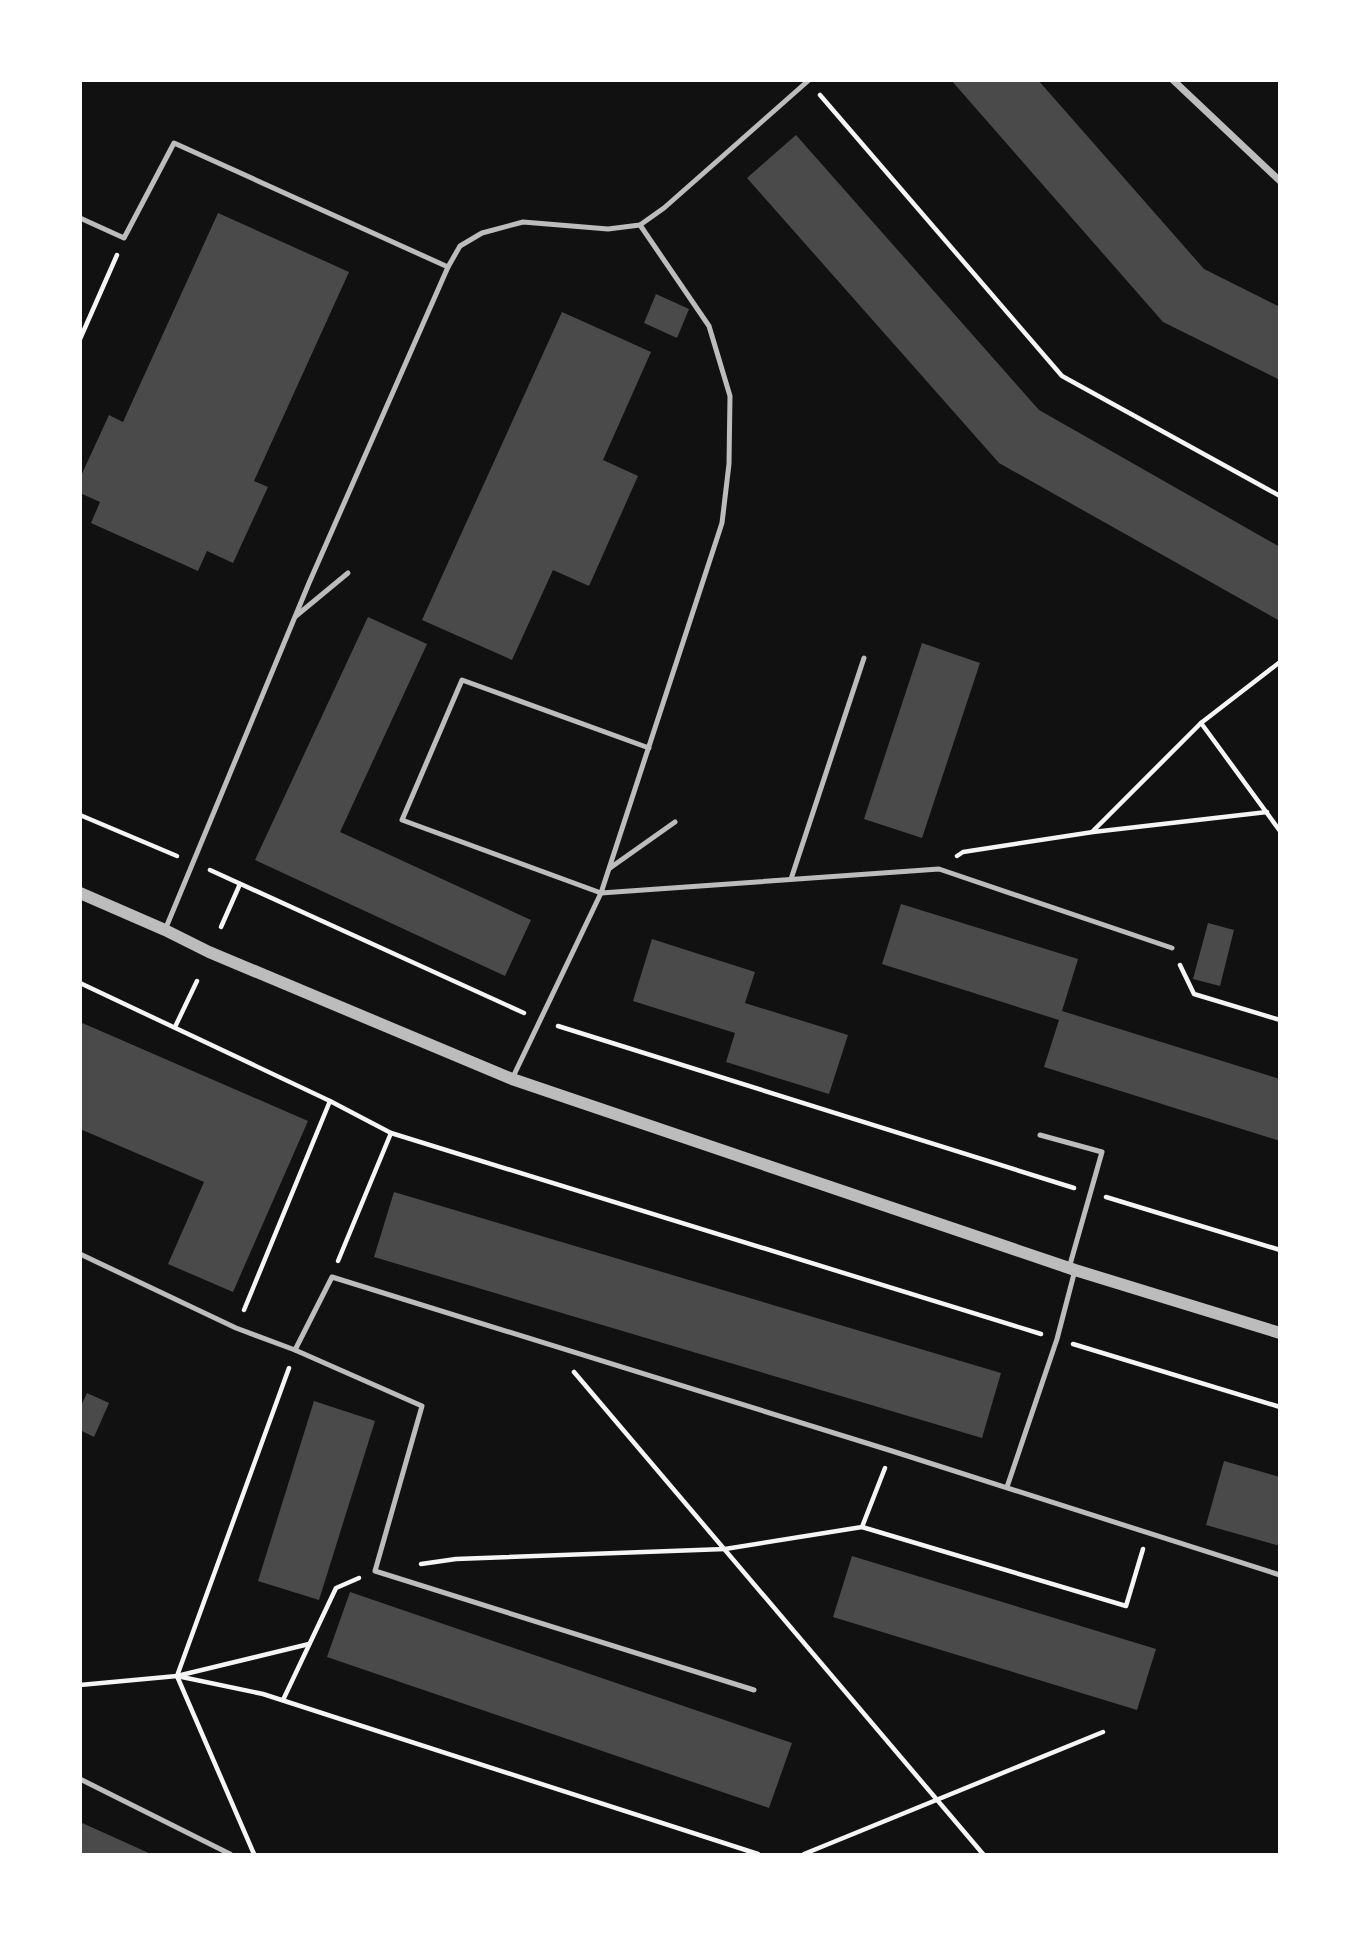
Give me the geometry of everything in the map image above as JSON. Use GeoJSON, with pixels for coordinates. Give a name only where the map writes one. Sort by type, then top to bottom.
{"type":"FeatureCollection","features":[{"type":"Feature","properties":{"kind":"street"},"geometry":{"type":"LineString","coordinates":[[1173,80],[1279,181]]}},
{"type":"Feature","properties":{"kind":"street"},"geometry":{"type":"LineString","coordinates":[[80,893],[222,958],[512,1079],[1072,1269],[1279,1333]]}},
{"type":"Feature","properties":{"kind":"lane"},"geometry":{"type":"LineString","coordinates":[[165,930],[294,618],[448,267],[460,246],[482,233],[523,222],[608,229],[640,225],[664,208],[809,81]]}},
{"type":"Feature","properties":{"kind":"lane"},"geometry":{"type":"LineString","coordinates":[[80,218],[124,238],[174,144],[448,267]]}},
{"type":"Feature","properties":{"kind":"lane"},"geometry":{"type":"LineString","coordinates":[[512,1079],[601,893],[722,523],[729,464],[730,396],[709,326],[640,225]]}},
{"type":"Feature","properties":{"kind":"lane"},"geometry":{"type":"LineString","coordinates":[[294,618],[348,573]]}},
{"type":"Feature","properties":{"kind":"lane"},"geometry":{"type":"LineString","coordinates":[[791,879],[864,658]]}},
{"type":"Feature","properties":{"kind":"lane"},"geometry":{"type":"LineString","coordinates":[[649,748],[462,680],[402,820],[601,893],[939,869],[1172,948]]}},
{"type":"Feature","properties":{"kind":"lane"},"geometry":{"type":"LineString","coordinates":[[610,868],[675,822]]}},
{"type":"Feature","properties":{"kind":"lane"},"geometry":{"type":"LineString","coordinates":[[1007,1488],[1057,1339],[1102,1152],[1040,1135]]}},
{"type":"Feature","properties":{"kind":"lane"},"geometry":{"type":"LineString","coordinates":[[80,1254],[236,1328],[295,1350],[422,1406],[375,1571],[754,1690]]}},
{"type":"Feature","properties":{"kind":"lane"},"geometry":{"type":"LineString","coordinates":[[295,1350],[332,1277],[892,1451],[1279,1575]]}},
{"type":"Feature","properties":{"kind":"lane"},"geometry":{"type":"LineString","coordinates":[[80,1779],[230,1854]]}},
{"type":"Feature","properties":{"kind":"path"},"geometry":{"type":"LineString","coordinates":[[809,81],[1062,376],[1279,496]]}},
{"type":"Feature","properties":{"kind":"path"},"geometry":{"type":"LineString","coordinates":[[80,339],[124,238]]}},
{"type":"Feature","properties":{"kind":"path"},"geometry":{"type":"LineString","coordinates":[[1093,832],[1201,723],[1279,662]]}},
{"type":"Feature","properties":{"kind":"path"},"geometry":{"type":"LineString","coordinates":[[1201,723],[1279,831]]}},
{"type":"Feature","properties":{"kind":"path"},"geometry":{"type":"LineString","coordinates":[[939,869],[963,852],[1093,832],[1267,812]]}},
{"type":"Feature","properties":{"kind":"path"},"geometry":{"type":"LineString","coordinates":[[80,815],[193,862],[540,1021],[1279,1250]]}},
{"type":"Feature","properties":{"kind":"path"},"geometry":{"type":"LineString","coordinates":[[221,927],[240,884]]}},
{"type":"Feature","properties":{"kind":"path"},"geometry":{"type":"LineString","coordinates":[[1172,948],[1194,994],[1279,1020]]}},
{"type":"Feature","properties":{"kind":"path"},"geometry":{"type":"LineString","coordinates":[[174,1027],[197,981]]}},
{"type":"Feature","properties":{"kind":"path"},"geometry":{"type":"LineString","coordinates":[[80,983],[330,1101],[391,1133],[1279,1407]]}},
{"type":"Feature","properties":{"kind":"path"},"geometry":{"type":"LineString","coordinates":[[236,1328],[330,1101]]}},
{"type":"Feature","properties":{"kind":"path"},"geometry":{"type":"LineString","coordinates":[[332,1277],[391,1133]]}},
{"type":"Feature","properties":{"kind":"path"},"geometry":{"type":"LineString","coordinates":[[551,1345],[983,1854]]}},
{"type":"Feature","properties":{"kind":"path"},"geometry":{"type":"LineString","coordinates":[[254,1854],[177,1676],[295,1350]]}},
{"type":"Feature","properties":{"kind":"path"},"geometry":{"type":"LineString","coordinates":[[862,1527],[892,1451]]}},
{"type":"Feature","properties":{"kind":"path"},"geometry":{"type":"LineString","coordinates":[[415,1565],[456,1559],[725,1549],[862,1527],[1126,1606],[1147,1532]]}},
{"type":"Feature","properties":{"kind":"path"},"geometry":{"type":"LineString","coordinates":[[283,1700],[336,1588],[375,1571]]}},
{"type":"Feature","properties":{"kind":"path"},"geometry":{"type":"LineString","coordinates":[[80,1685],[177,1676],[310,1644]]}},
{"type":"Feature","properties":{"kind":"path"},"geometry":{"type":"LineString","coordinates":[[177,1676],[283,1700],[758,1854]]}},
{"type":"Feature","properties":{"kind":"path"},"geometry":{"type":"LineString","coordinates":[[804,1854],[1103,1732]]}},
{"type":"Feature","properties":{"kind":"building"},"geometry":{"type":"Polygon","coordinates":[[[951,80],[1038,80],[1204,269],[1280,307],[1280,380],[1163,322],[951,80]]]}},
{"type":"Feature","properties":{"kind":"building"},"geometry":{"type":"Polygon","coordinates":[[[796,135],[1039,410],[1280,547],[1280,621],[999,463],[747,178],[796,135]]]}},
{"type":"Feature","properties":{"kind":"building"},"geometry":{"type":"Polygon","coordinates":[[[218,213],[349,272],[254,481],[268,487],[233,563],[207,551],[198,571],[91,523],[100,502],[80,493],[80,478],[109,415],[123,422],[218,213]]]}},
{"type":"Feature","properties":{"kind":"building"},"geometry":{"type":"Polygon","coordinates":[[[656,294],[689,309],[677,338],[644,323],[656,294]]]}},
{"type":"Feature","properties":{"kind":"building"},"geometry":{"type":"Polygon","coordinates":[[[562,312],[651,352],[603,460],[638,476],[589,586],[553,570],[512,660],[422,620],[562,312]]]}},
{"type":"Feature","properties":{"kind":"building"},"geometry":{"type":"Polygon","coordinates":[[[368,617],[427,644],[340,832],[531,920],[505,976],[255,860],[368,617]]]}},
{"type":"Feature","properties":{"kind":"building"},"geometry":{"type":"Polygon","coordinates":[[[922,643],[980,663],[922,838],[864,819],[922,643]]]}},
{"type":"Feature","properties":{"kind":"building"},"geometry":{"type":"Polygon","coordinates":[[[901,904],[1078,959],[1062,1011],[1280,1079],[1280,1141],[1044,1067],[1059,1020],[882,964],[901,904]]]}},
{"type":"Feature","properties":{"kind":"building"},"geometry":{"type":"Polygon","coordinates":[[[1208,923],[1234,930],[1220,986],[1193,979],[1208,923]]]}},
{"type":"Feature","properties":{"kind":"building"},"geometry":{"type":"Polygon","coordinates":[[[652,939],[755,972],[745,1003],[848,1035],[829,1094],[726,1062],[735,1033],[633,1001],[652,939]]]}},
{"type":"Feature","properties":{"kind":"building"},"geometry":{"type":"Polygon","coordinates":[[[80,1022],[308,1121],[233,1292],[168,1264],[204,1182],[80,1129],[80,1022]]]}},
{"type":"Feature","properties":{"kind":"building"},"geometry":{"type":"Polygon","coordinates":[[[394,1192],[1001,1373],[982,1438],[374,1257],[394,1192]]]}},
{"type":"Feature","properties":{"kind":"building"},"geometry":{"type":"Polygon","coordinates":[[[87,1393],[109,1403],[94,1437],[80,1430],[80,1408],[87,1393]]]}},
{"type":"Feature","properties":{"kind":"building"},"geometry":{"type":"Polygon","coordinates":[[[314,1401],[375,1421],[319,1600],[258,1581],[314,1401]]]}},
{"type":"Feature","properties":{"kind":"building"},"geometry":{"type":"Polygon","coordinates":[[[1224,1461],[1280,1477],[1280,1546],[1206,1525],[1224,1461]]]}},
{"type":"Feature","properties":{"kind":"building"},"geometry":{"type":"Polygon","coordinates":[[[852,1556],[1156,1649],[1137,1710],[833,1617],[852,1556]]]}},
{"type":"Feature","properties":{"kind":"building"},"geometry":{"type":"Polygon","coordinates":[[[350,1592],[792,1743],[769,1808],[327,1657],[350,1592]]]}},
{"type":"Feature","properties":{"kind":"building"},"geometry":{"type":"Polygon","coordinates":[[[80,1822],[151,1854],[80,1854],[80,1822]]]}}]}
